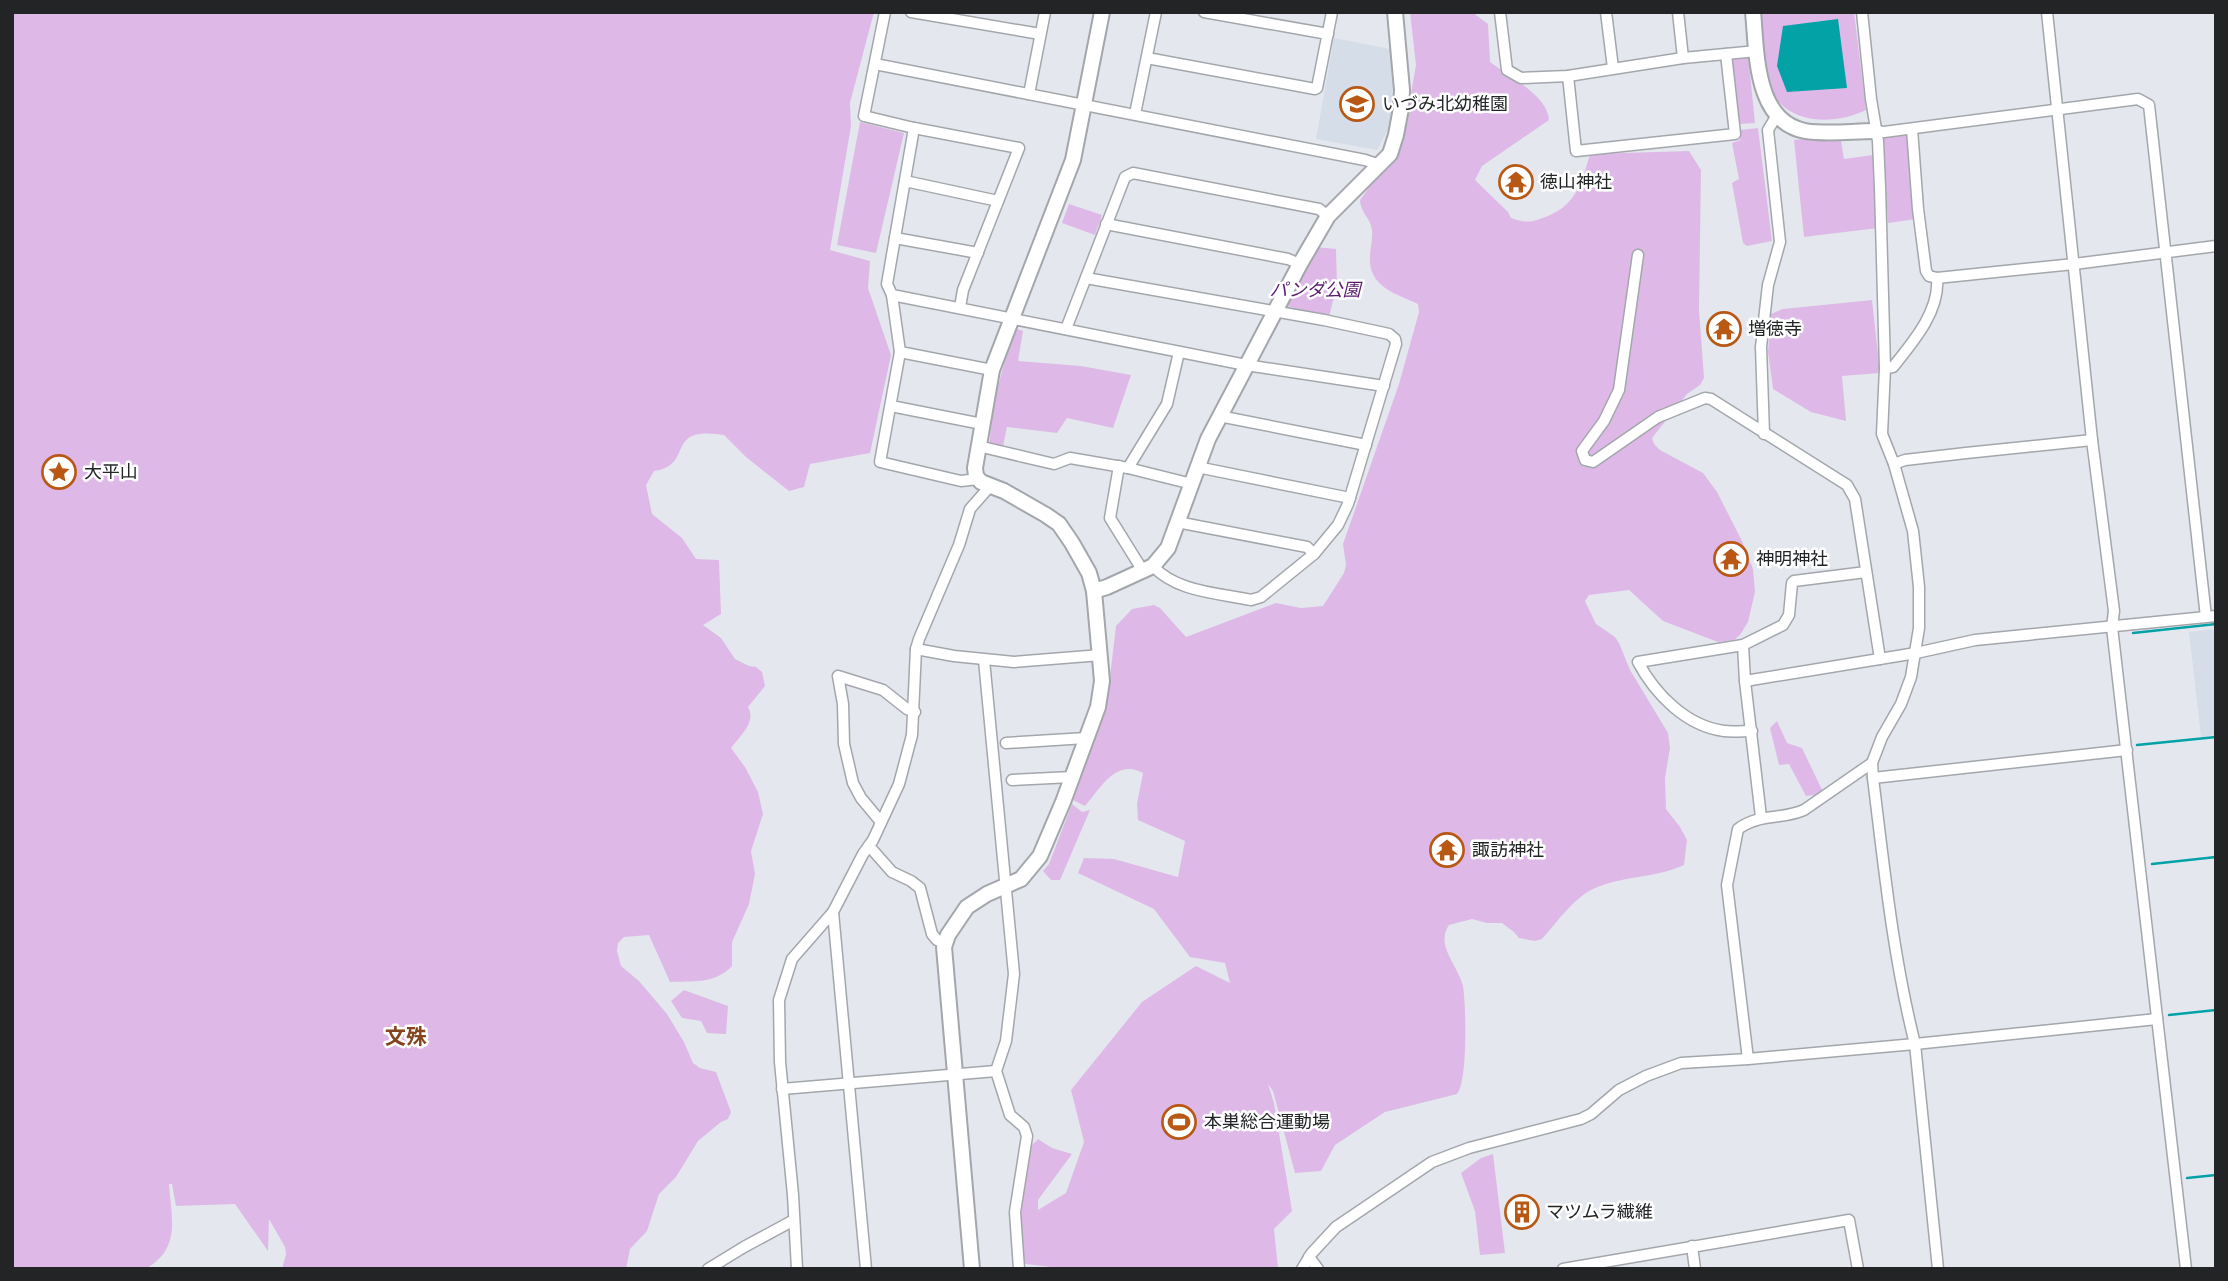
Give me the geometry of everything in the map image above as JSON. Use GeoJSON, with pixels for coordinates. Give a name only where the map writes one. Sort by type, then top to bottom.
{"type":"FeatureCollection","features":[{"type":"Feature","properties":{"kind":"street"},"geometry":{"type":"LineString","coordinates":[[885,12],[864,116],[1019,148],[963,290],[960,307]]}},
{"type":"Feature","properties":{"kind":"street"},"geometry":{"type":"LineString","coordinates":[[911,12],[1041,34]]}},
{"type":"Feature","properties":{"kind":"street"},"geometry":{"type":"LineString","coordinates":[[1029,94],[1045,12]]}},
{"type":"Feature","properties":{"kind":"street"},"geometry":{"type":"LineString","coordinates":[[984,482],[975,468],[992,370],[1073,160],[1102,12]]}},
{"type":"Feature","properties":{"kind":"street"},"geometry":{"type":"LineString","coordinates":[[1135,114],[1156,12]]}},
{"type":"Feature","properties":{"kind":"street"},"geometry":{"type":"LineString","coordinates":[[1204,12],[1328,34]]}},
{"type":"Feature","properties":{"kind":"street"},"geometry":{"type":"LineString","coordinates":[[1147,58],[1315,89],[1332,12]]}},
{"type":"Feature","properties":{"kind":"street"},"geometry":{"type":"LineString","coordinates":[[1094,591],[1148,568],[1168,548],[1197,467],[1219,416],[1300,264],[1328,216],[1390,154],[1396,135],[1402,90],[1395,12]]}},
{"type":"Feature","properties":{"kind":"street"},"geometry":{"type":"LineString","coordinates":[[1500,12],[1507,70],[1521,78],[1567,76],[1683,58],[1757,51]]}},
{"type":"Feature","properties":{"kind":"street"},"geometry":{"type":"LineString","coordinates":[[1606,12],[1613,68]]}},
{"type":"Feature","properties":{"kind":"street"},"geometry":{"type":"LineString","coordinates":[[1678,12],[1683,58]]}},
{"type":"Feature","properties":{"kind":"street"},"geometry":{"type":"LineString","coordinates":[[1745,681],[1916,653],[1975,640],[2211,616],[2149,105],[2138,99],[1884,132],[1806,131],[1796,128],[1777,115],[1761,86],[1753,12]]}},
{"type":"Feature","properties":{"kind":"street"},"geometry":{"type":"LineString","coordinates":[[1862,12],[1878,141],[1885,368],[1882,434],[1894,464],[1913,531],[1919,587],[1916,653],[1902,704],[1882,737],[1872,763],[1893,927],[1914,1044],[1938,1269]]}},
{"type":"Feature","properties":{"kind":"street"},"geometry":{"type":"LineString","coordinates":[[2047,12],[2092,440],[2111,584],[2112,627],[2186,1269]]}},
{"type":"Feature","properties":{"kind":"street"},"geometry":{"type":"LineString","coordinates":[[1567,76],[1576,151],[1735,134],[1726,54]]}},
{"type":"Feature","properties":{"kind":"street"},"geometry":{"type":"LineString","coordinates":[[875,64],[1351,157],[1380,165]]}},
{"type":"Feature","properties":{"kind":"street"},"geometry":{"type":"LineString","coordinates":[[1764,434],[1762,336],[1768,285],[1780,242],[1768,130],[1777,115]]}},
{"type":"Feature","properties":{"kind":"street"},"geometry":{"type":"LineString","coordinates":[[914,128],[887,284],[892,295],[900,352],[880,462],[961,481],[984,482],[1018,498],[1059,524],[1089,573],[1094,591],[1101,654],[1102,681],[1098,707],[1040,856],[1021,879],[987,894],[967,907],[946,942],[946,986],[972,1269]]}},
{"type":"Feature","properties":{"kind":"street"},"geometry":{"type":"LineString","coordinates":[[1912,129],[1918,209],[1926,271],[1929,276],[1937,278],[2074,264],[2216,246]]}},
{"type":"Feature","properties":{"kind":"street"},"geometry":{"type":"LineString","coordinates":[[1066,329],[1125,177],[1133,173],[1319,209],[1328,216]]}},
{"type":"Feature","properties":{"kind":"street"},"geometry":{"type":"LineString","coordinates":[[905,181],[998,201]]}},
{"type":"Feature","properties":{"kind":"street"},"geometry":{"type":"LineString","coordinates":[[1106,224],[1300,264]]}},
{"type":"Feature","properties":{"kind":"street"},"geometry":{"type":"LineString","coordinates":[[895,238],[978,253]]}},
{"type":"Feature","properties":{"kind":"street"},"geometry":{"type":"LineString","coordinates":[[1639,255],[1619,390],[1604,421],[1582,451],[1585,460],[1593,462],[1658,417],[1705,398],[1847,485],[1852,491],[1880,659]]}},
{"type":"Feature","properties":{"kind":"street"},"geometry":{"type":"LineString","coordinates":[[1086,278],[1324,320],[1389,334],[1395,339],[1396,344],[1350,498],[1338,525],[1314,554],[1261,597],[1251,600],[1184,586],[1161,575],[1148,568],[1110,518],[1124,467],[1167,404],[1179,352]]}},
{"type":"Feature","properties":{"kind":"street"},"geometry":{"type":"LineString","coordinates":[[1885,368],[1894,367],[1927,318],[1936,297],[1937,278]]}},
{"type":"Feature","properties":{"kind":"street"},"geometry":{"type":"LineString","coordinates":[[892,295],[1246,366],[1384,386]]}},
{"type":"Feature","properties":{"kind":"street"},"geometry":{"type":"LineString","coordinates":[[900,352],[992,370]]}},
{"type":"Feature","properties":{"kind":"street"},"geometry":{"type":"LineString","coordinates":[[891,407],[982,424]]}},
{"type":"Feature","properties":{"kind":"street"},"geometry":{"type":"LineString","coordinates":[[1219,416],[1366,445]]}},
{"type":"Feature","properties":{"kind":"street"},"geometry":{"type":"LineString","coordinates":[[1894,464],[1905,460],[1953,454],[2092,440]]}},
{"type":"Feature","properties":{"kind":"street"},"geometry":{"type":"LineString","coordinates":[[978,446],[1054,464],[1070,458],[1124,467],[1192,484]]}},
{"type":"Feature","properties":{"kind":"street"},"geometry":{"type":"LineString","coordinates":[[1197,467],[1350,498]]}},
{"type":"Feature","properties":{"kind":"street"},"geometry":{"type":"LineString","coordinates":[[797,1269],[782,1089],[779,1000],[792,960],[833,912],[881,822],[904,768],[915,712],[916,649],[984,482]]}},
{"type":"Feature","properties":{"kind":"street"},"geometry":{"type":"LineString","coordinates":[[1177,522],[1307,547],[1314,554]]}},
{"type":"Feature","properties":{"kind":"street"},"geometry":{"type":"LineString","coordinates":[[1752,731],[1723,731],[1701,724],[1675,709],[1649,684],[1638,662],[1743,645],[1783,625],[1789,615],[1791,583],[1794,581],[1866,572]]}},
{"type":"Feature","properties":{"kind":"street"},"geometry":{"type":"LineString","coordinates":[[1743,645],[1761,817]]}},
{"type":"Feature","properties":{"kind":"street"},"geometry":{"type":"LineString","coordinates":[[916,649],[1014,662],[1101,654]]}},
{"type":"Feature","properties":{"kind":"street"},"geometry":{"type":"LineString","coordinates":[[984,660],[1014,974],[1006,1041],[996,1071],[1010,1115],[1024,1127],[1027,1136],[1015,1213],[1019,1269]]}},
{"type":"Feature","properties":{"kind":"street"},"geometry":{"type":"LineString","coordinates":[[881,822],[853,783],[844,744],[843,704],[838,676],[883,690],[915,712]]}},
{"type":"Feature","properties":{"kind":"street"},"geometry":{"type":"LineString","coordinates":[[1006,743],[1086,738]]}},
{"type":"Feature","properties":{"kind":"street"},"geometry":{"type":"LineString","coordinates":[[1873,778],[2127,750]]}},
{"type":"Feature","properties":{"kind":"street"},"geometry":{"type":"LineString","coordinates":[[1748,1059],[1727,885],[1738,829],[1761,817],[1804,810],[1872,763]]}},
{"type":"Feature","properties":{"kind":"street"},"geometry":{"type":"LineString","coordinates":[[1012,780],[1072,777]]}},
{"type":"Feature","properties":{"kind":"street"},"geometry":{"type":"LineString","coordinates":[[869,846],[892,872],[920,888],[932,934],[937,940],[946,942]]}},
{"type":"Feature","properties":{"kind":"street"},"geometry":{"type":"LineString","coordinates":[[833,912],[866,1269]]}},
{"type":"Feature","properties":{"kind":"street"},"geometry":{"type":"LineString","coordinates":[[1301,1269],[1336,1227],[1432,1162],[1469,1148],[1581,1119],[1619,1090],[1681,1063],[1914,1044],[2157,1019]]}},
{"type":"Feature","properties":{"kind":"street"},"geometry":{"type":"LineString","coordinates":[[782,1089],[996,1071]]}},
{"type":"Feature","properties":{"kind":"street"},"geometry":{"type":"LineString","coordinates":[[708,1269],[794,1220]]}},
{"type":"Feature","properties":{"kind":"street"},"geometry":{"type":"LineString","coordinates":[[1563,1269],[1849,1220],[1858,1269]]}},
{"type":"Feature","properties":{"kind":"street"},"geometry":{"type":"LineString","coordinates":[[1692,1247],[1695,1269]]}},
{"type":"Feature","properties":{"kind":"street"},"geometry":{"type":"LineString","coordinates":[[1310,1257],[1318,1269]]}},
{"type":"Feature","properties":{"kind":"shaded area","name":"いづみ北幼稚園"},"geometry":{"type":"Polygon","coordinates":[[[1334,38],[1390,49],[1393,83],[1390,126],[1377,150],[1316,139],[1334,38]]]}},
{"type":"Feature","properties":{"kind":"shaded area"},"geometry":{"type":"Polygon","coordinates":[[[2216,629],[2216,735],[2201,737],[2189,632],[2216,629]]]}},
{"type":"Feature","properties":{"kind":"green space"},"geometry":{"type":"Polygon","coordinates":[[[12,12],[874,12],[850,103],[851,126],[830,250],[870,261],[868,288],[891,355],[870,453],[810,464],[804,487],[789,491],[746,457],[724,435],[698,434],[684,443],[671,465],[654,471],[646,485],[652,514],[682,538],[696,559],[719,560],[721,614],[703,625],[721,638],[735,659],[762,672],[765,686],[748,707],[749,723],[731,748],[758,792],[763,814],[751,851],[755,874],[749,904],[732,942],[732,966],[711,979],[670,982],[649,935],[624,937],[618,943],[621,966],[639,981],[667,1014],[693,1063],[700,1068],[716,1072],[731,1112],[728,1119],[698,1141],[676,1177],[659,1194],[647,1231],[630,1249],[626,1269],[282,1269],[285,1247],[269,1219],[268,1251],[235,1204],[176,1206],[172,1184],[169,1184],[172,1231],[169,1242],[157,1261],[145,1269],[12,1269],[12,12]]]}},
{"type":"Feature","properties":{"kind":"green space"},"geometry":{"type":"Polygon","coordinates":[[[1410,12],[1472,12],[1488,24],[1490,62],[1526,87],[1547,111],[1549,120],[1482,166],[1475,180],[1511,218],[1534,221],[1566,205],[1577,191],[1590,154],[1689,151],[1701,170],[1699,310],[1704,378],[1700,385],[1687,394],[1652,438],[1660,450],[1703,473],[1717,492],[1753,569],[1755,592],[1748,622],[1734,640],[1718,642],[1663,621],[1629,590],[1589,595],[1585,601],[1596,624],[1619,643],[1630,670],[1668,733],[1670,748],[1665,778],[1666,809],[1687,840],[1684,865],[1593,889],[1572,905],[1542,939],[1535,941],[1519,938],[1502,923],[1472,919],[1449,925],[1445,933],[1446,948],[1463,986],[1465,1009],[1465,1059],[1461,1086],[1457,1094],[1385,1112],[1335,1145],[1321,1171],[1295,1173],[1273,1091],[1268,1084],[1274,1103],[1292,1211],[1274,1229],[1278,1269],[1067,1269],[1018,1263],[1025,1152],[1038,1139],[1052,1148],[1072,1154],[1038,1200],[1038,1210],[1066,1193],[1084,1142],[1071,1090],[1142,1002],[1196,966],[1230,983],[1225,963],[1190,957],[1154,909],[1078,873],[1084,858],[1114,859],[1178,877],[1185,841],[1138,820],[1137,804],[1143,773],[1133,769],[1117,772],[1085,806],[1071,799],[1107,702],[1116,626],[1132,609],[1154,605],[1160,608],[1186,637],[1276,603],[1301,608],[1323,606],[1344,573],[1346,565],[1343,544],[1399,384],[1419,312],[1418,304],[1388,290],[1372,272],[1372,230],[1360,200],[1398,147],[1406,122],[1416,65],[1410,12]]]}},
{"type":"Feature","properties":{"kind":"green space"},"geometry":{"type":"Polygon","coordinates":[[[1760,12],[1854,12],[1866,110],[1828,120],[1802,116],[1780,104],[1764,79],[1760,12]]]}},
{"type":"Feature","properties":{"kind":"green space"},"geometry":{"type":"Polygon","coordinates":[[[1748,54],[1755,123],[1740,124],[1732,55],[1748,54]]]}},
{"type":"Feature","properties":{"kind":"green space"},"geometry":{"type":"Polygon","coordinates":[[[860,122],[904,133],[876,253],[837,245],[860,122]]]}},
{"type":"Feature","properties":{"kind":"green space"},"geometry":{"type":"Polygon","coordinates":[[[1758,128],[1772,241],[1747,246],[1743,243],[1732,183],[1739,179],[1732,143],[1740,140],[1740,130],[1758,128]]]}},
{"type":"Feature","properties":{"kind":"green space"},"geometry":{"type":"Polygon","coordinates":[[[1840,135],[1844,159],[1873,155],[1878,228],[1804,237],[1794,140],[1840,135]]]}},
{"type":"Feature","properties":{"kind":"green space"},"geometry":{"type":"Polygon","coordinates":[[[1906,135],[1909,140],[1916,219],[1888,223],[1882,138],[1906,135]]]}},
{"type":"Feature","properties":{"kind":"green space"},"geometry":{"type":"Polygon","coordinates":[[[1069,204],[1102,215],[1095,235],[1062,223],[1069,204]]]}},
{"type":"Feature","properties":{"kind":"green space","name":"パンダ公園"},"geometry":{"type":"Polygon","coordinates":[[[1315,247],[1336,249],[1337,285],[1329,317],[1287,306],[1286,300],[1315,247]]]}},
{"type":"Feature","properties":{"kind":"green space"},"geometry":{"type":"Polygon","coordinates":[[[1872,300],[1880,373],[1842,376],[1846,421],[1811,412],[1773,389],[1768,352],[1771,314],[1783,309],[1872,300]]]}},
{"type":"Feature","properties":{"kind":"green space"},"geometry":{"type":"Polygon","coordinates":[[[1014,328],[1023,331],[1018,361],[1081,366],[1131,375],[1113,428],[1067,418],[1057,433],[1007,427],[1002,451],[989,449],[993,404],[1014,328]]]}},
{"type":"Feature","properties":{"kind":"green space"},"geometry":{"type":"Polygon","coordinates":[[[1777,721],[1787,743],[1802,748],[1824,794],[1806,796],[1789,764],[1779,765],[1770,728],[1777,721]]]}},
{"type":"Feature","properties":{"kind":"green space"},"geometry":{"type":"Polygon","coordinates":[[[1072,804],[1082,812],[1090,810],[1060,880],[1051,880],[1043,871],[1049,864],[1072,804]]]}},
{"type":"Feature","properties":{"kind":"green space"},"geometry":{"type":"Polygon","coordinates":[[[684,990],[728,1006],[726,1034],[707,1033],[701,1021],[682,1018],[671,1001],[684,990]]]}},
{"type":"Feature","properties":{"kind":"green space"},"geometry":{"type":"Polygon","coordinates":[[[1493,1154],[1505,1253],[1480,1255],[1475,1211],[1461,1173],[1481,1158],[1493,1154]]]}},
{"type":"Feature","properties":{"kind":"water"},"geometry":{"type":"Polygon","coordinates":[[[1838,19],[1847,88],[1787,92],[1777,66],[1783,26],[1838,19]]]}},
{"type":"Feature","properties":{"kind":"waterway"},"geometry":{"type":"LineString","coordinates":[[2133,633],[2216,624]]}},
{"type":"Feature","properties":{"kind":"waterway"},"geometry":{"type":"LineString","coordinates":[[2137,745],[2216,737]]}},
{"type":"Feature","properties":{"kind":"waterway"},"geometry":{"type":"LineString","coordinates":[[2152,864],[2216,857]]}},
{"type":"Feature","properties":{"kind":"waterway"},"geometry":{"type":"LineString","coordinates":[[2169,1015],[2216,1010]]}},
{"type":"Feature","properties":{"kind":"waterway"},"geometry":{"type":"LineString","coordinates":[[2187,1178],[2216,1175]]}},
{"type":"Feature","properties":{"kind":"place","name":"いづみ北幼稚園"},"geometry":{"type":"Point","coordinates":[1357,104]}},
{"type":"Feature","properties":{"kind":"place","name":"徳山神社"},"geometry":{"type":"Point","coordinates":[1516,182]}},
{"type":"Feature","properties":{"kind":"place","name":"増徳寺"},"geometry":{"type":"Point","coordinates":[1724,329]}},
{"type":"Feature","properties":{"kind":"place","name":"大平山"},"geometry":{"type":"Point","coordinates":[59,472]}},
{"type":"Feature","properties":{"kind":"place","name":"神明神社"},"geometry":{"type":"Point","coordinates":[1731,559]}},
{"type":"Feature","properties":{"kind":"place","name":"諏訪神社"},"geometry":{"type":"Point","coordinates":[1447,850]}},
{"type":"Feature","properties":{"kind":"place","name":"本巣総合運動場"},"geometry":{"type":"Point","coordinates":[1179,1122]}},
{"type":"Feature","properties":{"kind":"place","name":"マツムラ繊維"},"geometry":{"type":"Point","coordinates":[1522,1212]}},
{"type":"Feature","properties":{"kind":"district","name":"文殊"},"geometry":{"type":"Point","coordinates":[406,1037]}}]}
